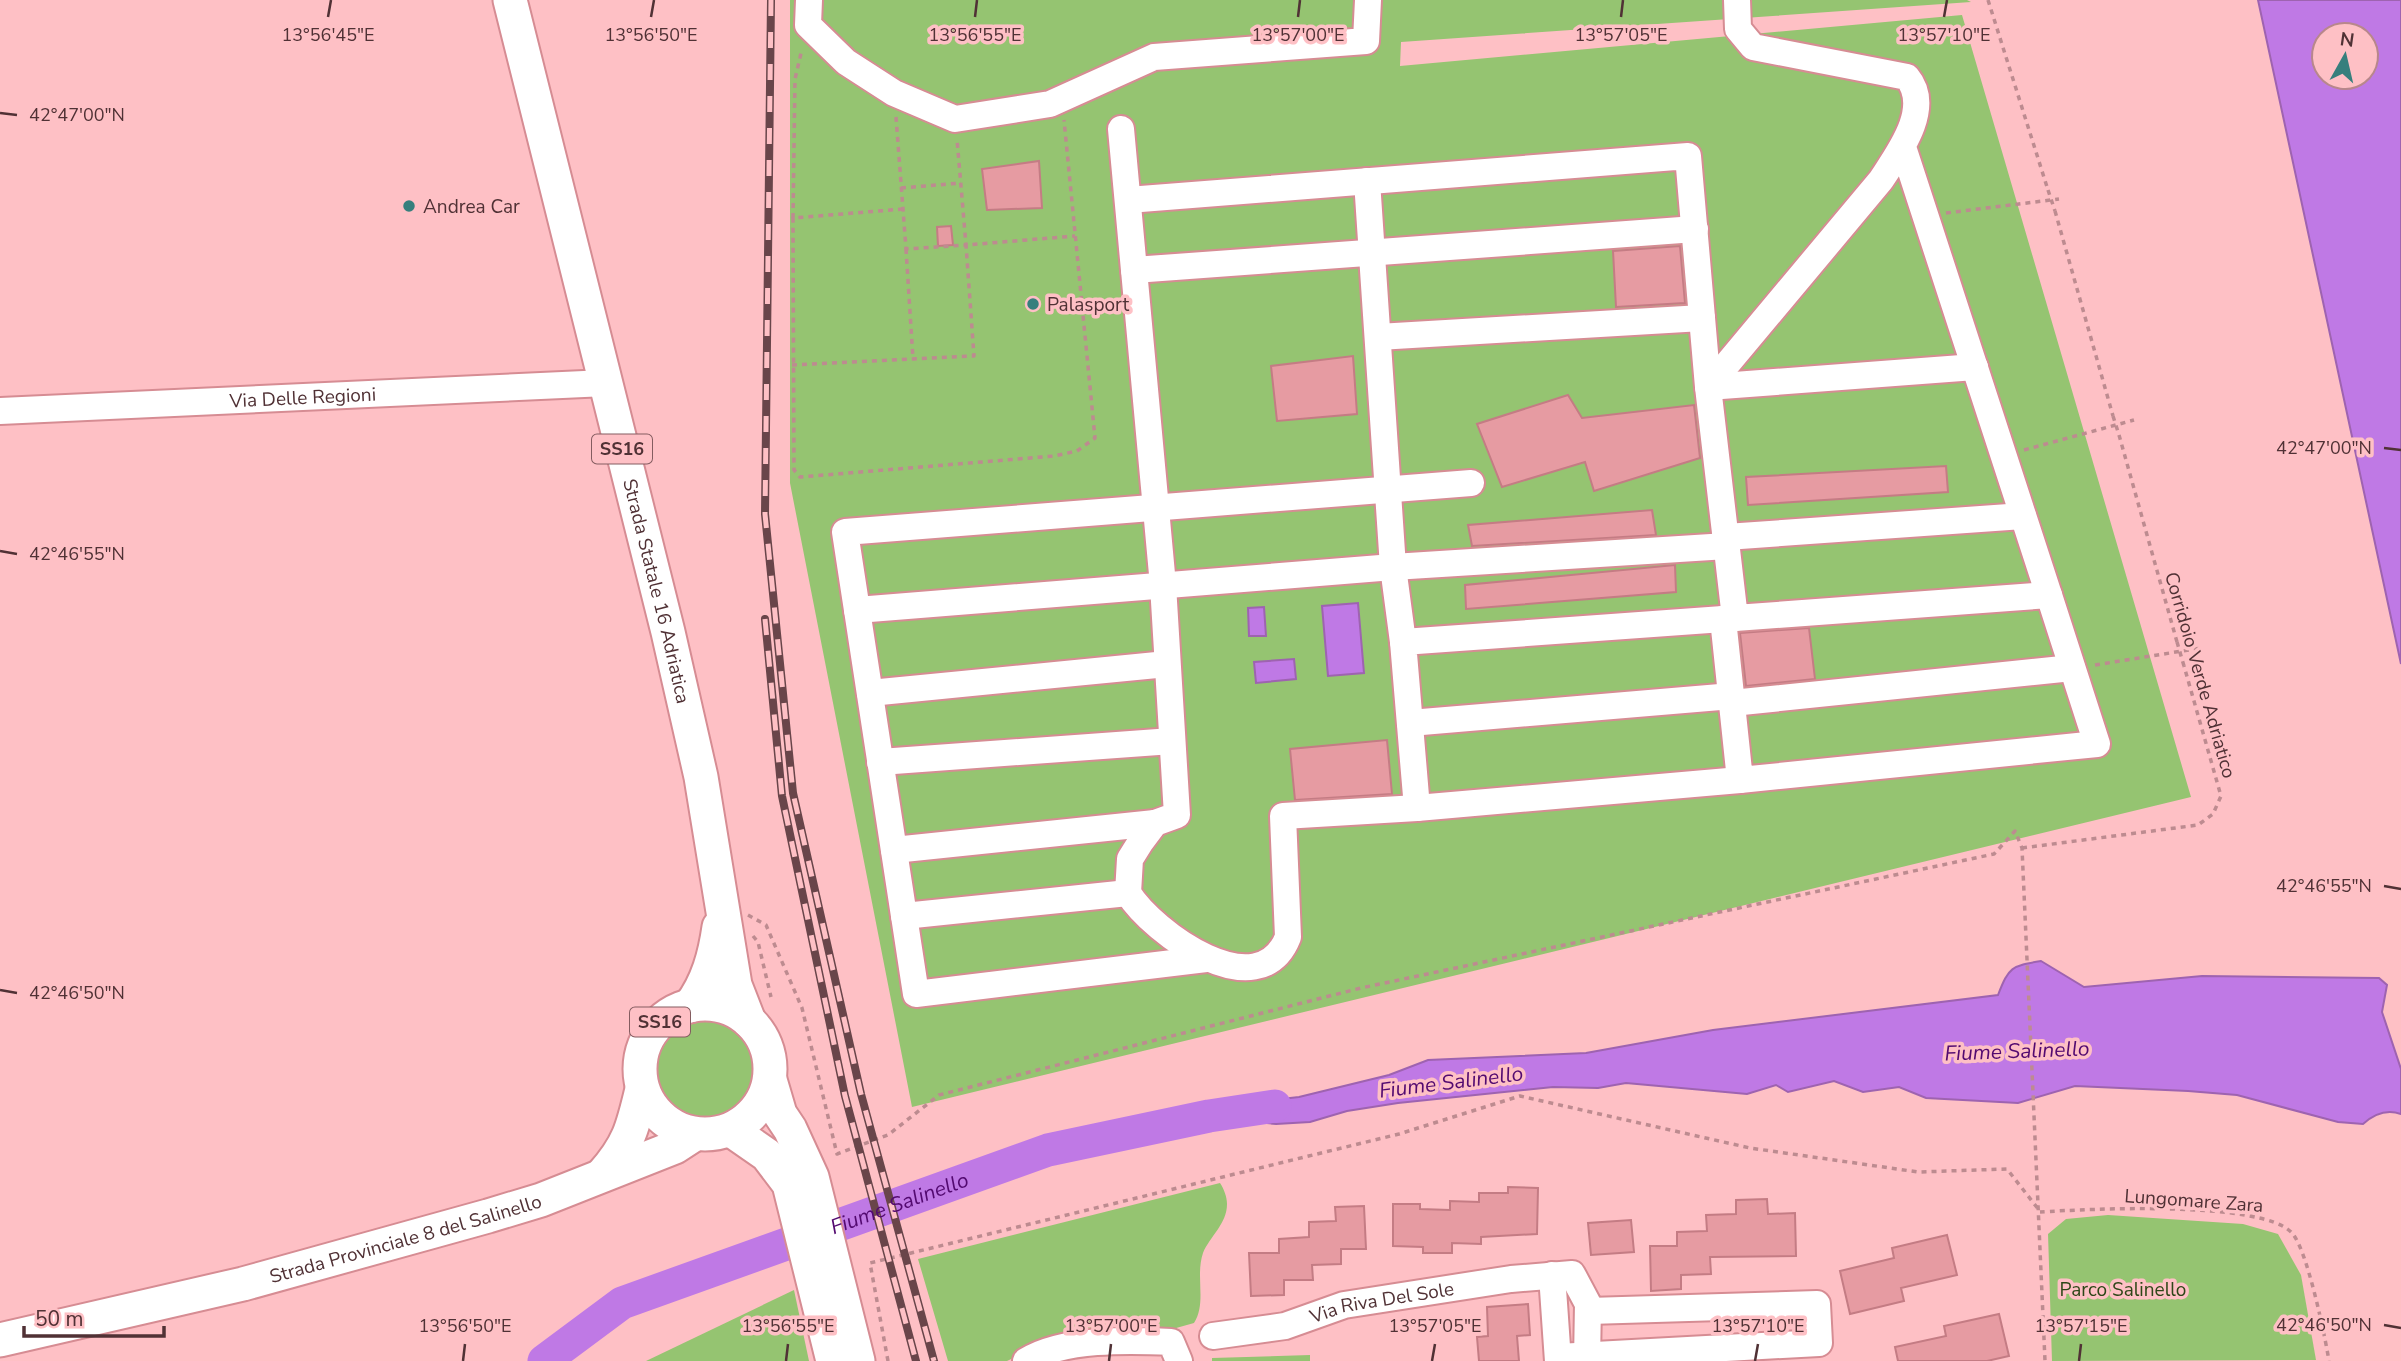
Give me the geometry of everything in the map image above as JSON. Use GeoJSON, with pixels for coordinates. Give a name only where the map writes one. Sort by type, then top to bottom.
{"type":"FeatureCollection","features":[{"type":"Feature","properties":{"kind":"main road","name":"Strada Statale 16 Adriatica"},"geometry":{"type":"LineString","coordinates":[[510,0],[698,764],[735,985],[749,1021],[762,1038],[770,1058],[769,1080],[780,1114],[790,1129],[812,1177],[834,1322],[833,1361]]}},
{"type":"Feature","properties":{"kind":"main road","name":"Strada Statale 16 Adriatica"},"geometry":{"type":"LineString","coordinates":[[690,1006],[706,980],[716,949],[722,900]]}},
{"type":"Feature","properties":{"kind":"main road","name":"SS16"},"geometry":{"type":"LineString","coordinates":[[642,1089],[640,1058],[653,1029],[668,1014],[690,1006],[709,1004],[730,1009],[749,1021]]}},
{"type":"Feature","properties":{"kind":"main road"},"geometry":{"type":"LineString","coordinates":[[642,1089],[649,1105],[662,1119],[677,1129],[713,1135],[731,1130],[749,1118],[762,1101],[769,1080]]}},
{"type":"Feature","properties":{"kind":"main road"},"geometry":{"type":"LineString","coordinates":[[602,1175],[620,1155],[631,1137],[642,1089]]}},
{"type":"Feature","properties":{"kind":"main road","name":"Strada Statale 16 Adriatica"},"geometry":{"type":"LineString","coordinates":[[731,1130],[767,1155],[789,1184],[834,1322],[858,1361]]}},
{"type":"Feature","properties":{"kind":"main road","name":"Strada Provinciale 8 del Salinello"},"geometry":{"type":"LineString","coordinates":[[0,1340],[269,1277],[488,1216],[675,1147],[695,1134]]}},
{"type":"Feature","properties":{"kind":"street"},"geometry":{"type":"LineString","coordinates":[[808,12],[846,62],[894,93],[955,119],[1050,104],[1154,57],[1366,41],[1368,0]]}},
{"type":"Feature","properties":{"kind":"street"},"geometry":{"type":"LineString","coordinates":[[1708,387],[1881,180],[1903,147],[1913,124],[1916,99],[1914,86],[1907,78],[1753,47],[1738,29],[1737,0]]}},
{"type":"Feature","properties":{"kind":"street"},"geometry":{"type":"LineString","coordinates":[[894,850],[1155,823],[1177,816],[1163,585],[1121,129]]}},
{"type":"Feature","properties":{"kind":"street"},"geometry":{"type":"LineString","coordinates":[[1472,484],[1155,505],[845,532],[916,994],[1206,960],[1227,965],[1262,964],[1282,951],[1289,920],[1283,816],[1417,808],[1741,780],[2097,744],[1903,147]]}},
{"type":"Feature","properties":{"kind":"street"},"geometry":{"type":"LineString","coordinates":[[1128,200],[1688,156],[1708,387],[1726,542],[1732,700],[1741,780]]}},
{"type":"Feature","properties":{"kind":"street"},"geometry":{"type":"LineString","coordinates":[[1367,181],[1393,567],[1403,642],[1417,808]]}},
{"type":"Feature","properties":{"kind":"street"},"geometry":{"type":"LineString","coordinates":[[1134,271],[1695,229]]}},
{"type":"Feature","properties":{"kind":"street"},"geometry":{"type":"LineString","coordinates":[[1378,337],[1702,318]]}},
{"type":"Feature","properties":{"kind":"street"},"geometry":{"type":"LineString","coordinates":[[1708,387],[1975,367]]}},
{"type":"Feature","properties":{"kind":"street","name":"Via Delle Regioni"},"geometry":{"type":"LineString","coordinates":[[0,411],[606,383]]}},
{"type":"Feature","properties":{"kind":"street"},"geometry":{"type":"LineString","coordinates":[[857,610],[2024,516]]}},
{"type":"Feature","properties":{"kind":"street"},"geometry":{"type":"LineString","coordinates":[[1403,642],[2049,595]]}},
{"type":"Feature","properties":{"kind":"street"},"geometry":{"type":"LineString","coordinates":[[870,693],[1167,664]]}},
{"type":"Feature","properties":{"kind":"street"},"geometry":{"type":"LineString","coordinates":[[1410,723],[1732,700],[2072,668]]}},
{"type":"Feature","properties":{"kind":"street"},"geometry":{"type":"LineString","coordinates":[[880,762],[1172,741]]}},
{"type":"Feature","properties":{"kind":"street"},"geometry":{"type":"LineString","coordinates":[[1155,823],[1130,859],[1128,893],[1145,916],[1206,960]]}},
{"type":"Feature","properties":{"kind":"street"},"geometry":{"type":"LineString","coordinates":[[904,916],[1128,893]]}},
{"type":"Feature","properties":{"kind":"street"},"geometry":{"type":"LineString","coordinates":[[1587,1358],[1589,1311],[1572,1275],[1552,1275],[1558,1359],[1587,1358],[1819,1343],[1818,1304],[1589,1311]]}},
{"type":"Feature","properties":{"kind":"street","name":"Via Riva Del Sole"},"geometry":{"type":"LineString","coordinates":[[1213,1336],[1285,1326],[1344,1305],[1552,1275]]}},
{"type":"Feature","properties":{"kind":"street"},"geometry":{"type":"LineString","coordinates":[[1026,1361],[1039,1352],[1123,1339],[1171,1342],[1180,1361]]}},
{"type":"Feature","properties":{"kind":"path","name":"Corridoio Verde Adriatico"},"geometry":{"type":"LineString","coordinates":[[1988,0],[2048,190],[2221,796],[2213,814],[2198,825],[2022,848]]}},
{"type":"Feature","properties":{"kind":"path"},"geometry":{"type":"LineString","coordinates":[[808,12],[795,79],[792,463],[800,477],[1054,456],[1077,451],[1095,438],[1062,99]]}},
{"type":"Feature","properties":{"kind":"path"},"geometry":{"type":"LineString","coordinates":[[894,93],[913,359]]}},
{"type":"Feature","properties":{"kind":"path"},"geometry":{"type":"LineString","coordinates":[[792,365],[974,356],[955,119]]}},
{"type":"Feature","properties":{"kind":"path"},"geometry":{"type":"LineString","coordinates":[[901,188],[961,183]]}},
{"type":"Feature","properties":{"kind":"path"},"geometry":{"type":"LineString","coordinates":[[1926,215],[2059,199]]}},
{"type":"Feature","properties":{"kind":"path"},"geometry":{"type":"LineString","coordinates":[[793,218],[903,209]]}},
{"type":"Feature","properties":{"kind":"path"},"geometry":{"type":"LineString","coordinates":[[906,249],[1075,236]]}},
{"type":"Feature","properties":{"kind":"path"},"geometry":{"type":"LineString","coordinates":[[2004,455],[2134,421]]}},
{"type":"Feature","properties":{"kind":"path"},"geometry":{"type":"LineString","coordinates":[[2072,668],[2201,648]]}},
{"type":"Feature","properties":{"kind":"path"},"geometry":{"type":"LineString","coordinates":[[722,900],[766,925],[802,1008],[837,1154],[888,1135],[939,1095],[1361,988],[1994,854],[2015,831],[2022,848],[2045,1361]]}},
{"type":"Feature","properties":{"kind":"path"},"geometry":{"type":"LineString","coordinates":[[888,1361],[870,1263],[974,1235],[1244,1174],[1399,1134],[1520,1096],[1750,1148],[1918,1172],[2007,1169],[2040,1212]]}},
{"type":"Feature","properties":{"kind":"path","name":"Lungomare Zara"},"geometry":{"type":"LineString","coordinates":[[2040,1212],[2123,1208],[2252,1215],[2282,1223],[2301,1246],[2329,1361]]}},
{"type":"Feature","properties":{"kind":"green space"},"geometry":{"type":"Polygon","coordinates":[[[790,0],[1971,2],[1401,42],[1400,66],[1962,15],[2191,797],[912,1107],[790,483],[790,0]]]}},
{"type":"Feature","properties":{"kind":"green space"},"geometry":{"type":"Polygon","coordinates":[[[706,1018],[735,1026],[749,1040],[757,1069],[749,1098],[735,1112],[706,1120],[677,1112],[663,1098],[655,1069],[663,1040],[677,1026],[706,1018]]]}},
{"type":"Feature","properties":{"kind":"green space"},"geometry":{"type":"Polygon","coordinates":[[[1220,1183],[1226,1199],[1226,1211],[1203,1253],[1200,1307],[1194,1323],[1169,1330],[1037,1347],[1007,1361],[948,1361],[918,1259],[1220,1183]]]}},
{"type":"Feature","properties":{"kind":"green space","name":"Parco Salinello"},"geometry":{"type":"Polygon","coordinates":[[[2108,1215],[2243,1224],[2278,1234],[2301,1275],[2316,1360],[2052,1361],[2048,1234],[2066,1219],[2108,1215]]]}},
{"type":"Feature","properties":{"kind":"green space"},"geometry":{"type":"Polygon","coordinates":[[[794,1290],[809,1361],[646,1361],[794,1290]]]}},
{"type":"Feature","properties":{"kind":"green space"},"geometry":{"type":"Polygon","coordinates":[[[1310,1355],[1310,1361],[1212,1361],[1212,1358],[1310,1355]]]}},
{"type":"Feature","properties":{"kind":"water"},"geometry":{"type":"Polygon","coordinates":[[[2258,0],[2401,0],[2401,664],[2258,0]]]}},
{"type":"Feature","properties":{"kind":"water"},"geometry":{"type":"Polygon","coordinates":[[[1358,603],[1364,673],[1328,676],[1322,606],[1358,603]]]}},
{"type":"Feature","properties":{"kind":"water"},"geometry":{"type":"Polygon","coordinates":[[[1264,607],[1266,636],[1249,636],[1248,608],[1264,607]]]}},
{"type":"Feature","properties":{"kind":"water"},"geometry":{"type":"Polygon","coordinates":[[[1294,659],[1296,679],[1256,683],[1254,662],[1294,659]]]}},
{"type":"Feature","properties":{"kind":"water"},"geometry":{"type":"Polygon","coordinates":[[[2041,961],[2084,987],[2202,976],[2379,978],[2387,985],[2382,1012],[2401,1069],[2401,1114],[2381,1113],[2363,1124],[2338,1122],[2237,1095],[2188,1091],[2075,1086],[2018,1103],[1926,1098],[1899,1087],[1863,1092],[1834,1081],[1788,1092],[1776,1085],[1747,1094],[1626,1083],[1598,1088],[1553,1087],[1398,1103],[1347,1111],[1310,1122],[1276,1124],[1235,1120],[1229,1105],[1299,1097],[1389,1075],[1428,1060],[1586,1053],[1713,1030],[1998,995],[2012,969],[2041,961]]]}},
{"type":"Feature","properties":{"kind":"building"},"geometry":{"type":"Polygon","coordinates":[[[1039,161],[1042,208],[987,210],[982,169],[1039,161]]]}},
{"type":"Feature","properties":{"kind":"building"},"geometry":{"type":"Polygon","coordinates":[[[951,226],[953,245],[938,246],[937,227],[951,226]]]}},
{"type":"Feature","properties":{"kind":"building"},"geometry":{"type":"Polygon","coordinates":[[[1680,246],[1685,303],[1616,307],[1613,251],[1680,246]]]}},
{"type":"Feature","properties":{"kind":"building"},"geometry":{"type":"Polygon","coordinates":[[[1353,356],[1357,414],[1277,421],[1271,366],[1353,356]]]}},
{"type":"Feature","properties":{"kind":"building"},"geometry":{"type":"Polygon","coordinates":[[[1568,395],[1582,418],[1694,405],[1700,458],[1594,491],[1585,462],[1502,487],[1477,424],[1568,395]]]}},
{"type":"Feature","properties":{"kind":"building"},"geometry":{"type":"Polygon","coordinates":[[[1946,466],[1948,492],[1748,505],[1746,477],[1946,466]]]}},
{"type":"Feature","properties":{"kind":"building"},"geometry":{"type":"Polygon","coordinates":[[[1652,510],[1656,535],[1472,546],[1468,525],[1652,510]]]}},
{"type":"Feature","properties":{"kind":"building"},"geometry":{"type":"Polygon","coordinates":[[[1675,565],[1676,592],[1466,609],[1465,585],[1675,565]]]}},
{"type":"Feature","properties":{"kind":"building"},"geometry":{"type":"Polygon","coordinates":[[[1809,628],[1815,679],[1746,686],[1740,633],[1809,628]]]}},
{"type":"Feature","properties":{"kind":"building"},"geometry":{"type":"Polygon","coordinates":[[[1387,740],[1392,794],[1295,800],[1290,749],[1387,740]]]}},
{"type":"Feature","properties":{"kind":"building"},"geometry":{"type":"Polygon","coordinates":[[[1508,1187],[1538,1188],[1537,1234],[1481,1237],[1481,1244],[1452,1243],[1452,1253],[1423,1253],[1423,1247],[1393,1246],[1393,1204],[1420,1204],[1420,1209],[1450,1210],[1450,1201],[1479,1202],[1479,1193],[1508,1193],[1508,1187]]]}},
{"type":"Feature","properties":{"kind":"building"},"geometry":{"type":"Polygon","coordinates":[[[1767,1199],[1768,1214],[1795,1213],[1796,1256],[1710,1257],[1711,1274],[1681,1275],[1681,1289],[1651,1291],[1650,1246],[1677,1246],[1677,1232],[1707,1231],[1706,1215],[1736,1214],[1736,1200],[1767,1199]]]}},
{"type":"Feature","properties":{"kind":"building"},"geometry":{"type":"Polygon","coordinates":[[[1364,1206],[1366,1249],[1341,1249],[1341,1264],[1312,1265],[1313,1280],[1284,1280],[1284,1295],[1251,1296],[1249,1253],[1279,1253],[1279,1239],[1309,1237],[1309,1222],[1336,1221],[1335,1207],[1364,1206]]]}},
{"type":"Feature","properties":{"kind":"building"},"geometry":{"type":"Polygon","coordinates":[[[1631,1220],[1634,1252],[1591,1255],[1588,1223],[1631,1220]]]}},
{"type":"Feature","properties":{"kind":"building"},"geometry":{"type":"Polygon","coordinates":[[[1947,1235],[1957,1275],[1901,1288],[1904,1301],[1850,1314],[1840,1271],[1894,1258],[1892,1248],[1947,1235]]]}},
{"type":"Feature","properties":{"kind":"building"},"geometry":{"type":"Polygon","coordinates":[[[1528,1304],[1530,1335],[1517,1336],[1519,1361],[1479,1361],[1477,1337],[1488,1336],[1487,1307],[1528,1304]]]}},
{"type":"Feature","properties":{"kind":"building"},"geometry":{"type":"Polygon","coordinates":[[[1999,1314],[2009,1356],[1987,1361],[1898,1361],[1895,1347],[1946,1336],[1944,1326],[1999,1314]]]}},
{"type":"Feature","properties":{"kind":"waterway","name":"Fiume Salinello"},"geometry":{"type":"LineString","coordinates":[[544,1361],[622,1303],[1048,1150],[1209,1116],[1275,1106]]}},
{"type":"Feature","properties":{"kind":"railway"},"geometry":{"type":"LineString","coordinates":[[771,0],[765,514],[793,793],[861,1094],[934,1361]]}},
{"type":"Feature","properties":{"kind":"railway"},"geometry":{"type":"LineString","coordinates":[[765,619],[782,796],[845,1096],[916,1361]]}},
{"type":"Feature","properties":{"kind":"place","name":"Andrea Car"},"geometry":{"type":"Point","coordinates":[409,206]}},
{"type":"Feature","properties":{"kind":"place","name":"Palasport"},"geometry":{"type":"Point","coordinates":[1033,304]}}]}
